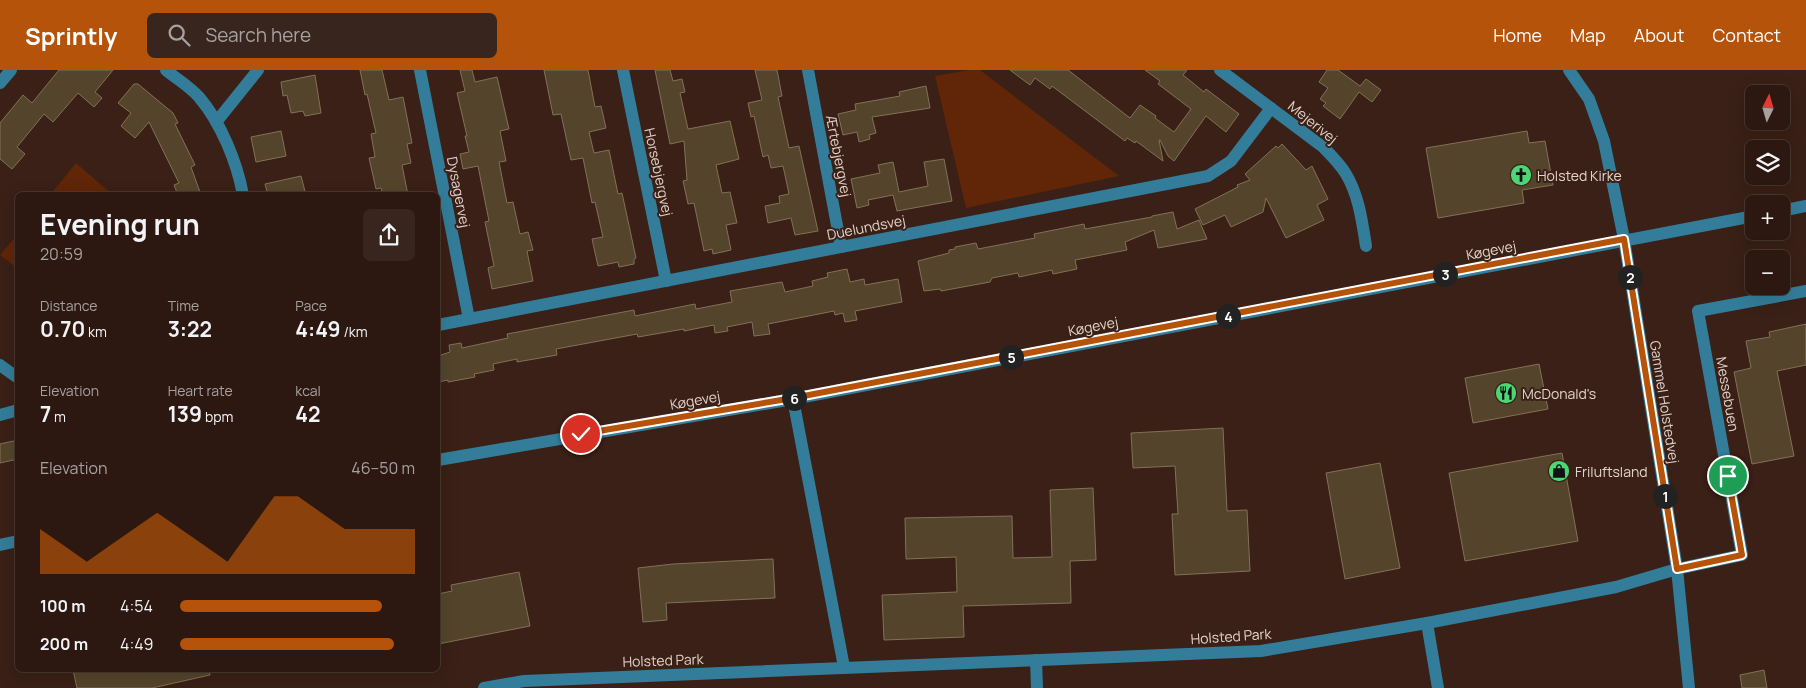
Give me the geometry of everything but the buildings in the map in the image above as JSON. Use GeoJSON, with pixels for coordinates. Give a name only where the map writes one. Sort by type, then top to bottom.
{"type":"FeatureCollection","features":[{"type":"Feature","properties":{"kind":"street"},"geometry":{"type":"LineString","coordinates":[[0,83],[11,70]]}},
{"type":"Feature","properties":{"kind":"street"},"geometry":{"type":"LineString","coordinates":[[166,70],[198,96],[217,121],[229,149],[242,192]]}},
{"type":"Feature","properties":{"kind":"street"},"geometry":{"type":"LineString","coordinates":[[217,121],[258,70]]}},
{"type":"Feature","properties":{"kind":"street","name":"Dysagervej"},"geometry":{"type":"LineString","coordinates":[[420,70],[469,319]]}},
{"type":"Feature","properties":{"kind":"street","name":"Horsebjergvej"},"geometry":{"type":"LineString","coordinates":[[623,70],[666,281]]}},
{"type":"Feature","properties":{"kind":"street","name":"Ærtebjergvej"},"geometry":{"type":"LineString","coordinates":[[808,70],[841,247]]}},
{"type":"Feature","properties":{"kind":"street","name":"Mejerivej"},"geometry":{"type":"LineString","coordinates":[[1220,70],[1323,147],[1346,175],[1358,201],[1366,246]]}},
{"type":"Feature","properties":{"kind":"street","name":"Gammel Holstedvej"},"geometry":{"type":"LineString","coordinates":[[1569,70],[1588,99],[1604,141],[1624,239],[1677,569],[1689,688]]}},
{"type":"Feature","properties":{"kind":"street","name":"Duelundsvej"},"geometry":{"type":"LineString","coordinates":[[440,325],[1208,176],[1231,161],[1271,108]]}},
{"type":"Feature","properties":{"kind":"street"},"geometry":{"type":"LineString","coordinates":[[1790,209],[1806,206]]}},
{"type":"Feature","properties":{"kind":"street","name":"Køgevej"},"geometry":{"type":"LineString","coordinates":[[440,460],[793,398],[1745,218]]}},
{"type":"Feature","properties":{"kind":"street","name":"Messebuen"},"geometry":{"type":"LineString","coordinates":[[1677,569],[1742,555],[1698,312],[1806,291]]}},
{"type":"Feature","properties":{"kind":"street"},"geometry":{"type":"LineString","coordinates":[[0,365],[15,376]]}},
{"type":"Feature","properties":{"kind":"street"},"geometry":{"type":"LineString","coordinates":[[793,398],[844,667]]}},
{"type":"Feature","properties":{"kind":"street"},"geometry":{"type":"LineString","coordinates":[[0,415],[15,411]]}},
{"type":"Feature","properties":{"kind":"street"},"geometry":{"type":"LineString","coordinates":[[0,545],[15,542]]}},
{"type":"Feature","properties":{"kind":"street","name":"Holsted Park"},"geometry":{"type":"LineString","coordinates":[[484,688],[524,680],[1260,651],[1426,623],[1616,587],[1677,569]]}},
{"type":"Feature","properties":{"kind":"street"},"geometry":{"type":"LineString","coordinates":[[1426,623],[1438,688]]}},
{"type":"Feature","properties":{"kind":"street"},"geometry":{"type":"LineString","coordinates":[[1036,660],[1037,688]]}},
{"type":"Feature","properties":{"kind":"shaded area"},"geometry":{"type":"Polygon","coordinates":[[[980,70],[1119,176],[966,208],[935,76],[980,70]]]}},
{"type":"Feature","properties":{"kind":"shaded area"},"geometry":{"type":"Polygon","coordinates":[[[76,163],[110,192],[52,192],[76,163]]]}},
{"type":"Feature","properties":{"kind":"shaded area"},"geometry":{"type":"Polygon","coordinates":[[[15,237],[15,266],[0,255],[15,237]]]}},
{"type":"Feature","properties":{"kind":"place","name":"Holsted Kirke"},"geometry":{"type":"Point","coordinates":[1521,175]}},
{"type":"Feature","properties":{"kind":"place","name":"McDonald's"},"geometry":{"type":"Point","coordinates":[1506,393]}},
{"type":"Feature","properties":{"kind":"place","name":"Friluftsland"},"geometry":{"type":"Point","coordinates":[1559,471]}},
{"type":"Feature","properties":{"kind":"route"},"geometry":{"type":"LineString","coordinates":[[581,434],[793,398],[1624,239],[1677,569],[1742,555],[1728,476]]}}]}
